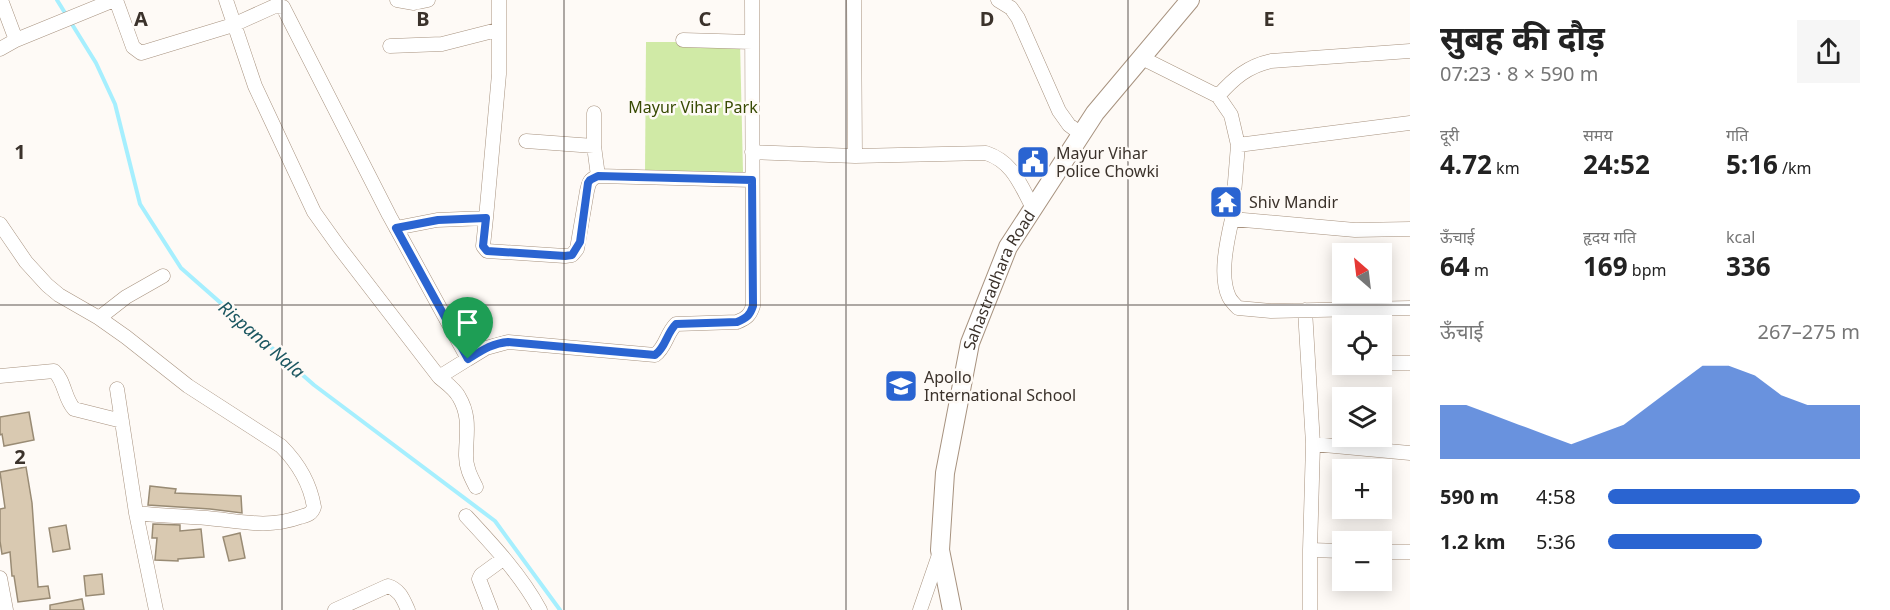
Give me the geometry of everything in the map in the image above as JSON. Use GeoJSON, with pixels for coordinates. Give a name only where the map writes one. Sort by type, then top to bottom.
{"type":"FeatureCollection","features":[{"type":"Feature","properties":{"kind":"main road","name":"Sahastradhara Road"},"geometry":{"type":"LineString","coordinates":[[952,610],[940,550],[945,473],[970,343],[1008,247],[1033,208],[1095,113],[1190,0]]}},
{"type":"Feature","properties":{"kind":"street"},"geometry":{"type":"LineString","coordinates":[[1,0],[16,40]]}},
{"type":"Feature","properties":{"kind":"street"},"geometry":{"type":"LineString","coordinates":[[226,0],[255,86],[314,212],[439,377],[458,394],[467,412],[468,432],[465,458],[468,473],[476,487]]}},
{"type":"Feature","properties":{"kind":"street"},"geometry":{"type":"LineString","coordinates":[[397,0],[414,3],[428,0]]}},
{"type":"Feature","properties":{"kind":"street"},"geometry":{"type":"LineString","coordinates":[[499,0],[497,30],[499,74],[483,246],[487,251],[572,255],[580,242],[588,183],[598,176],[752,180]]}},
{"type":"Feature","properties":{"kind":"street"},"geometry":{"type":"LineString","coordinates":[[439,377],[500,342],[655,355],[662,350],[670,330],[676,324],[737,322],[746,319],[753,306],[752,0]]}},
{"type":"Feature","properties":{"kind":"street"},"geometry":{"type":"LineString","coordinates":[[854,0],[855,156]]}},
{"type":"Feature","properties":{"kind":"street"},"geometry":{"type":"LineString","coordinates":[[998,0],[1011,8],[1018,18],[1059,111],[1069,125],[1081,134]]}},
{"type":"Feature","properties":{"kind":"street"},"geometry":{"type":"LineString","coordinates":[[0,49],[16,40],[110,1],[133,47],[141,53],[233,25],[275,6],[283,7],[396,228],[468,359]]}},
{"type":"Feature","properties":{"kind":"street"},"geometry":{"type":"LineString","coordinates":[[390,46],[442,44],[497,30]]}},
{"type":"Feature","properties":{"kind":"street"},"geometry":{"type":"LineString","coordinates":[[683,40],[752,42]]}},
{"type":"Feature","properties":{"kind":"street"},"geometry":{"type":"LineString","coordinates":[[1218,96],[1233,80],[1258,64],[1271,61],[1410,51]]}},
{"type":"Feature","properties":{"kind":"street"},"geometry":{"type":"LineString","coordinates":[[1142,58],[1218,96],[1231,115],[1238,145],[1232,219],[1226,247],[1225,281],[1230,297],[1238,308],[1252,310],[1410,308]]}},
{"type":"Feature","properties":{"kind":"street"},"geometry":{"type":"LineString","coordinates":[[594,113],[594,146],[598,176]]}},
{"type":"Feature","properties":{"kind":"street"},"geometry":{"type":"LineString","coordinates":[[1238,145],[1410,123]]}},
{"type":"Feature","properties":{"kind":"street"},"geometry":{"type":"LineString","coordinates":[[526,141],[594,146]]}},
{"type":"Feature","properties":{"kind":"street"},"geometry":{"type":"LineString","coordinates":[[752,152],[855,156],[986,153],[998,157],[1007,164],[1017,177],[1033,208]]}},
{"type":"Feature","properties":{"kind":"street"},"geometry":{"type":"LineString","coordinates":[[396,228],[438,220],[486,218]]}},
{"type":"Feature","properties":{"kind":"street"},"geometry":{"type":"LineString","coordinates":[[1232,219],[1355,230],[1410,229]]}},
{"type":"Feature","properties":{"kind":"street"},"geometry":{"type":"LineString","coordinates":[[1,228],[26,262],[47,285],[76,306],[99,318],[188,386],[281,446],[293,458],[305,479],[314,507],[310,513],[285,523],[273,524],[234,523],[208,518],[136,513]]}},
{"type":"Feature","properties":{"kind":"street"},"geometry":{"type":"LineString","coordinates":[[99,318],[126,297],[163,276]]}},
{"type":"Feature","properties":{"kind":"street"},"geometry":{"type":"LineString","coordinates":[[1305,310],[1313,444],[1310,610]]}},
{"type":"Feature","properties":{"kind":"street"},"geometry":{"type":"LineString","coordinates":[[1392,363],[1410,363]]}},
{"type":"Feature","properties":{"kind":"street"},"geometry":{"type":"LineString","coordinates":[[0,376],[54,371],[60,378],[74,409],[122,421]]}},
{"type":"Feature","properties":{"kind":"street"},"geometry":{"type":"LineString","coordinates":[[117,389],[136,513],[156,610]]}},
{"type":"Feature","properties":{"kind":"street"},"geometry":{"type":"LineString","coordinates":[[1313,444],[1410,453]]}},
{"type":"Feature","properties":{"kind":"street"},"geometry":{"type":"LineString","coordinates":[[466,516],[531,593],[540,610]]}},
{"type":"Feature","properties":{"kind":"street"},"geometry":{"type":"LineString","coordinates":[[920,610],[940,550]]}},
{"type":"Feature","properties":{"kind":"street"},"geometry":{"type":"LineString","coordinates":[[1310,550],[1332,551]]}},
{"type":"Feature","properties":{"kind":"street"},"geometry":{"type":"LineString","coordinates":[[1392,552],[1410,552]]}},
{"type":"Feature","properties":{"kind":"street"},"geometry":{"type":"LineString","coordinates":[[491,610],[479,579],[503,559]]}},
{"type":"Feature","properties":{"kind":"street"},"geometry":{"type":"LineString","coordinates":[[0,578],[6,610]]}},
{"type":"Feature","properties":{"kind":"street"},"geometry":{"type":"LineString","coordinates":[[335,610],[388,586],[401,595],[408,610]]}},
{"type":"Feature","properties":{"kind":"green space","name":"Mayur Vihar Park"},"geometry":{"type":"Polygon","coordinates":[[[646,42],[740,42],[743,172],[645,174],[646,42]]]}},
{"type":"Feature","properties":{"kind":"building"},"geometry":{"type":"Polygon","coordinates":[[[29,412],[34,440],[4,446],[2,434],[0,435],[0,417],[29,412]]]}},
{"type":"Feature","properties":{"kind":"building"},"geometry":{"type":"Polygon","coordinates":[[[26,467],[32,503],[38,587],[48,586],[50,598],[18,602],[14,576],[12,576],[10,552],[2,554],[0,541],[0,509],[5,508],[0,472],[26,467]]]}},
{"type":"Feature","properties":{"kind":"building"},"geometry":{"type":"Polygon","coordinates":[[[150,486],[176,489],[175,493],[241,496],[242,513],[148,505],[150,486]]]}},
{"type":"Feature","properties":{"kind":"building"},"geometry":{"type":"Polygon","coordinates":[[[153,524],[180,525],[180,531],[201,529],[204,557],[178,559],[178,561],[155,560],[157,538],[152,538],[153,524]]]}},
{"type":"Feature","properties":{"kind":"building"},"geometry":{"type":"Polygon","coordinates":[[[66,525],[70,549],[53,552],[49,528],[66,525]]]}},
{"type":"Feature","properties":{"kind":"building"},"geometry":{"type":"Polygon","coordinates":[[[240,533],[245,558],[229,561],[223,537],[240,533]]]}},
{"type":"Feature","properties":{"kind":"building"},"geometry":{"type":"Polygon","coordinates":[[[102,574],[104,594],[86,596],[84,576],[102,574]]]}},
{"type":"Feature","properties":{"kind":"building"},"geometry":{"type":"Polygon","coordinates":[[[82,599],[84,610],[50,610],[50,605],[82,599]]]}},
{"type":"Feature","properties":{"kind":"waterway","name":"Rispana Nala"},"geometry":{"type":"LineString","coordinates":[[57,0],[96,63],[115,104],[140,204],[181,268],[314,385],[495,521],[560,610]]}},
{"type":"Feature","properties":{"kind":"place","name":"Mayur Vihar Police Chowki"},"geometry":{"type":"Point","coordinates":[1033,162]}},
{"type":"Feature","properties":{"kind":"place","name":"Shiv Mandir"},"geometry":{"type":"Point","coordinates":[1226,202]}},
{"type":"Feature","properties":{"kind":"place","name":"Apollo International School"},"geometry":{"type":"Point","coordinates":[901,386]}},
{"type":"Feature","properties":{"kind":"route"},"geometry":{"type":"LineString","coordinates":[[598,176],[752,180],[753,306],[746,319],[737,322],[676,324],[670,330],[662,350],[655,355],[606,349],[500,342],[468,359],[396,228],[438,220],[486,218],[483,246],[487,251],[565,256],[572,255],[580,242],[588,183],[592,178],[598,176]]}}]}
